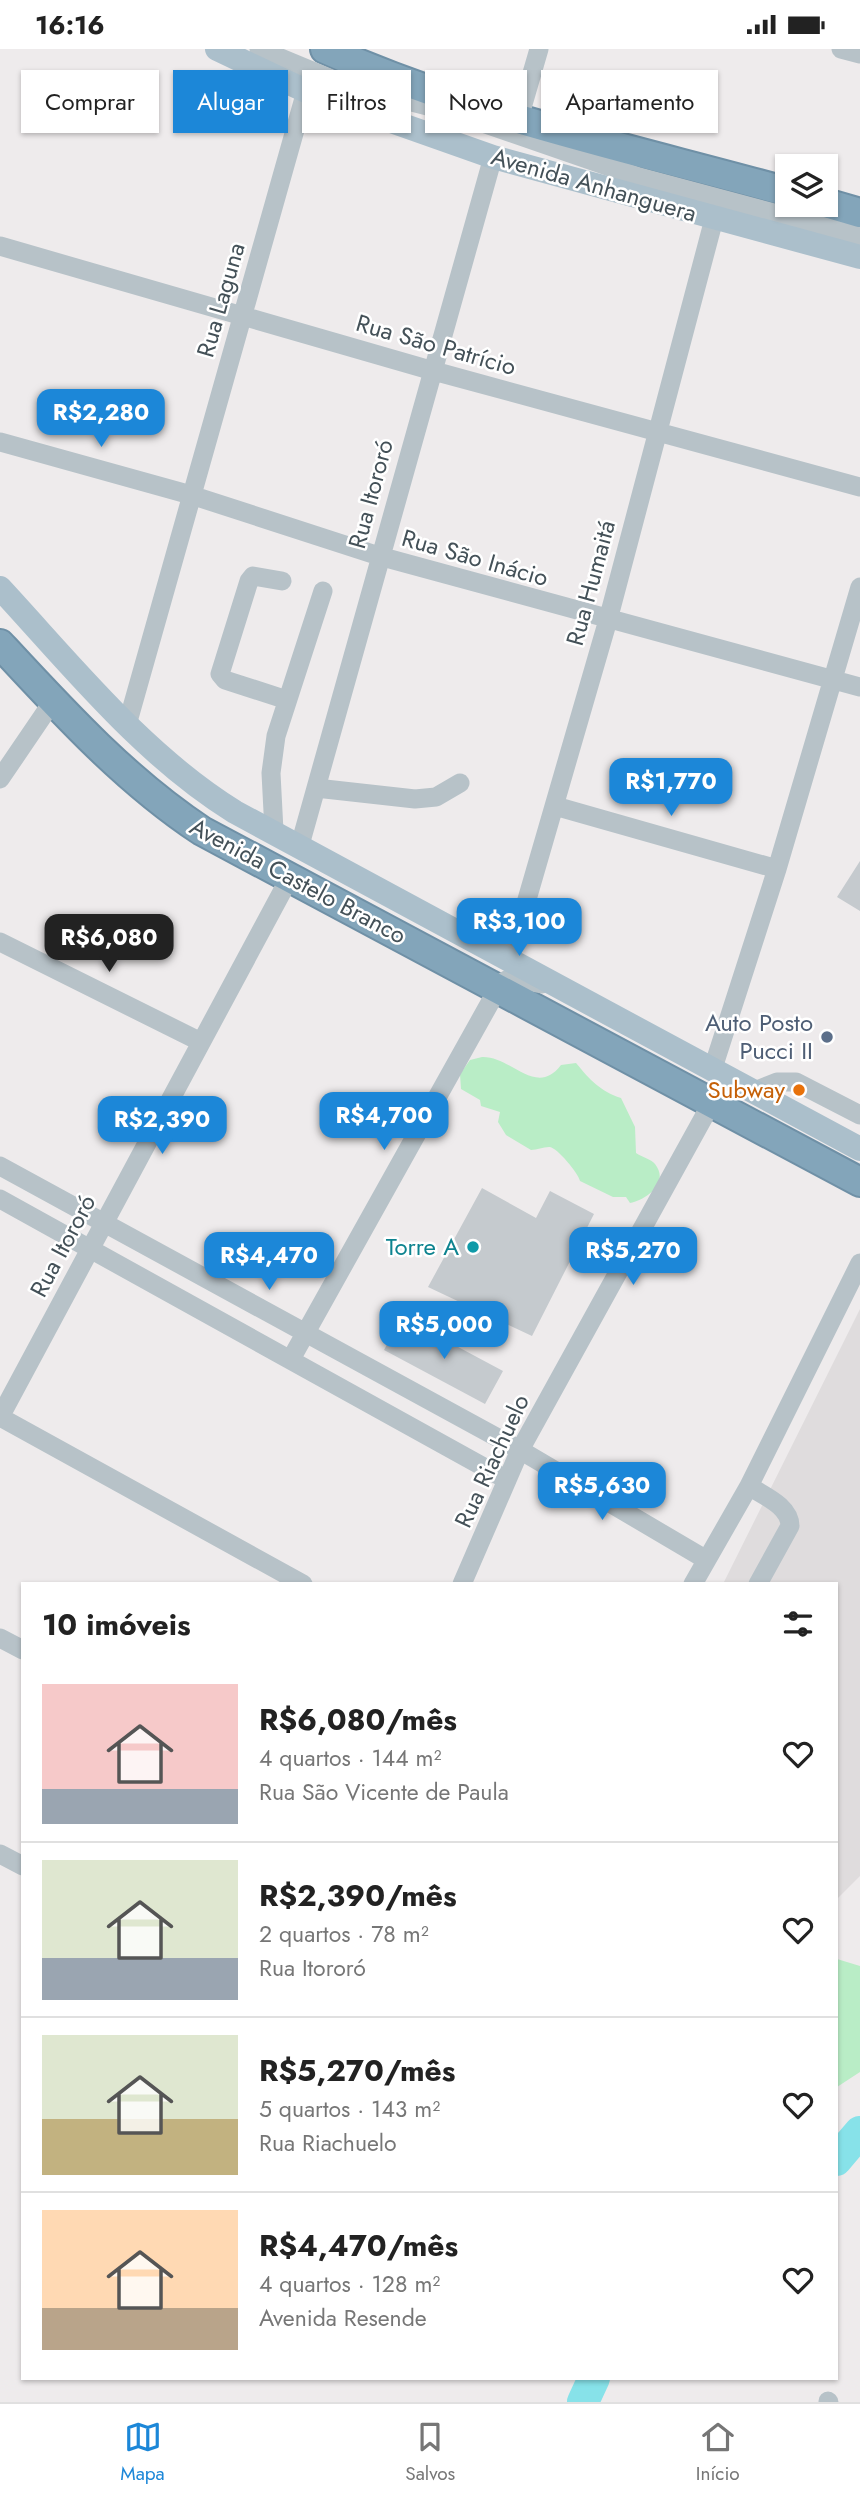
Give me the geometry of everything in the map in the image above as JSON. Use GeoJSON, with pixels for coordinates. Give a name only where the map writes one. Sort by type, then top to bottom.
{"type":"FeatureCollection","features":[{"type":"Feature","properties":{"kind":"highway","name":"Avenida Anhanguera"},"geometry":{"type":"LineString","coordinates":[[325,49],[380,73],[425,88]]}},
{"type":"Feature","properties":{"kind":"highway","name":"Avenida Anhanguera"},"geometry":{"type":"LineString","coordinates":[[527,120],[775,188]]}},
{"type":"Feature","properties":{"kind":"highway"},"geometry":{"type":"LineString","coordinates":[[838,207],[860,213]]}},
{"type":"Feature","properties":{"kind":"highway","name":"Avenida Castelo Branco"},"geometry":{"type":"LineString","coordinates":[[0,644],[53,701],[165,807],[202,831],[860,1182]]}},
{"type":"Feature","properties":{"kind":"main road","name":"Avenida Anhanguera"},"geometry":{"type":"LineString","coordinates":[[218,49],[302,89]]}},
{"type":"Feature","properties":{"kind":"main road","name":"Avenida Anhanguera"},"geometry":{"type":"LineString","coordinates":[[411,128],[493,157],[860,257]]}},
{"type":"Feature","properties":{"kind":"main road","name":"Avenida Castelo Branco"},"geometry":{"type":"LineString","coordinates":[[0,588],[127,725],[196,788],[712,1071],[860,1149]]}},
{"type":"Feature","properties":{"kind":"street"},"geometry":{"type":"LineString","coordinates":[[259,49],[445,130],[563,165],[639,177],[860,236]]}},
{"type":"Feature","properties":{"kind":"street"},"geometry":{"type":"LineString","coordinates":[[527,90],[539,49]]}},
{"type":"Feature","properties":{"kind":"street"},"geometry":{"type":"LineString","coordinates":[[841,49],[860,54]]}},
{"type":"Feature","properties":{"kind":"street","name":"Rua Laguna"},"geometry":{"type":"LineString","coordinates":[[127,725],[302,105]]}},
{"type":"Feature","properties":{"kind":"street","name":"Rua Itororó"},"geometry":{"type":"LineString","coordinates":[[300,845],[430,370],[493,157]]}},
{"type":"Feature","properties":{"kind":"street","name":"Rua Humaitá"},"geometry":{"type":"LineString","coordinates":[[510,958],[608,620],[714,219]]}},
{"type":"Feature","properties":{"kind":"street","name":"Rua São Patrício"},"geometry":{"type":"LineString","coordinates":[[0,246],[430,370],[860,487]]}},
{"type":"Feature","properties":{"kind":"street","name":"Rua São Inácio"},"geometry":{"type":"LineString","coordinates":[[0,442],[191,495],[379,556],[860,687]]}},
{"type":"Feature","properties":{"kind":"street"},"geometry":{"type":"LineString","coordinates":[[282,581],[261,575],[253,576],[248,581],[220,674],[225,680],[287,700]]}},
{"type":"Feature","properties":{"kind":"street"},"geometry":{"type":"LineString","coordinates":[[712,1071],[777,869],[860,587]]}},
{"type":"Feature","properties":{"kind":"street"},"geometry":{"type":"LineString","coordinates":[[274,831],[271,773],[276,736],[323,591]]}},
{"type":"Feature","properties":{"kind":"street"},"geometry":{"type":"LineString","coordinates":[[0,779],[53,701]]}},
{"type":"Feature","properties":{"kind":"street"},"geometry":{"type":"LineString","coordinates":[[316,788],[415,799],[436,797],[460,783]]}},
{"type":"Feature","properties":{"kind":"street"},"geometry":{"type":"LineString","coordinates":[[555,806],[777,869]]}},
{"type":"Feature","properties":{"kind":"street","name":"Rua Itororó"},"geometry":{"type":"LineString","coordinates":[[0,1417],[290,877]]}},
{"type":"Feature","properties":{"kind":"street"},"geometry":{"type":"LineString","coordinates":[[0,942],[201,1042]]}},
{"type":"Feature","properties":{"kind":"street"},"geometry":{"type":"LineString","coordinates":[[291,1359],[503,981],[510,978],[563,988]]}},
{"type":"Feature","properties":{"kind":"street"},"geometry":{"type":"LineString","coordinates":[[752,1092],[777,1082],[796,1082],[860,1115]]}},
{"type":"Feature","properties":{"kind":"street","name":"Rua Riachuelo"},"geometry":{"type":"LineString","coordinates":[[463,1582],[520,1450],[711,1104]]}},
{"type":"Feature","properties":{"kind":"street"},"geometry":{"type":"LineString","coordinates":[[0,1166],[305,1335],[520,1450],[705,1559]]}},
{"type":"Feature","properties":{"kind":"street"},"geometry":{"type":"LineString","coordinates":[[0,1199],[507,1480]]}},
{"type":"Feature","properties":{"kind":"street"},"geometry":{"type":"LineString","coordinates":[[694,1582],[749,1486],[860,1263]]}},
{"type":"Feature","properties":{"kind":"street"},"geometry":{"type":"LineString","coordinates":[[0,1417],[299,1582]]}},
{"type":"Feature","properties":{"kind":"street"},"geometry":{"type":"LineString","coordinates":[[749,1486],[786,1511],[790,1518],[790,1526],[759,1582]]}},
{"type":"Feature","properties":{"kind":"street"},"geometry":{"type":"LineString","coordinates":[[0,1637],[21,1649]]}},
{"type":"Feature","properties":{"kind":"street"},"geometry":{"type":"LineString","coordinates":[[0,1854],[21,1865]]}},
{"type":"Feature","properties":{"kind":"shaded area"},"geometry":{"type":"Polygon","coordinates":[[[860,1309],[860,1876],[838,1898],[838,1582],[724,1582],[860,1309]]]}},
{"type":"Feature","properties":{"kind":"green space"},"geometry":{"type":"Polygon","coordinates":[[[493,1058],[523,1073],[542,1078],[552,1074],[561,1065],[576,1063],[596,1084],[621,1098],[635,1127],[636,1153],[653,1162],[659,1171],[658,1184],[649,1194],[630,1203],[626,1197],[613,1197],[580,1181],[567,1161],[552,1148],[531,1150],[506,1135],[498,1122],[500,1112],[481,1106],[480,1100],[461,1089],[460,1074],[470,1060],[493,1058]]]}},
{"type":"Feature","properties":{"kind":"green space"},"geometry":{"type":"Polygon","coordinates":[[[838,1959],[860,1966],[860,2072],[838,2086],[838,1959]]]}},
{"type":"Feature","properties":{"kind":"building"},"geometry":{"type":"Polygon","coordinates":[[[860,861],[860,911],[837,897],[860,861]]]}},
{"type":"Feature","properties":{"kind":"building"},"geometry":{"type":"Polygon","coordinates":[[[482,1188],[536,1218],[550,1191],[594,1214],[532,1336],[428,1287],[482,1188]]]}},
{"type":"Feature","properties":{"kind":"building"},"geometry":{"type":"Polygon","coordinates":[[[402,1317],[503,1371],[485,1404],[384,1350],[402,1317]]]}},
{"type":"Feature","properties":{"kind":"waterway"},"geometry":{"type":"LineString","coordinates":[[838,2158],[860,2132]]}},
{"type":"Feature","properties":{"kind":"waterway"},"geometry":{"type":"LineString","coordinates":[[583,2402],[593,2380]]}},
{"type":"Feature","properties":{"kind":"place","name":"Auto Posto Pucci II"},"geometry":{"type":"Point","coordinates":[827,1037]}},
{"type":"Feature","properties":{"kind":"place","name":"Subway"},"geometry":{"type":"Point","coordinates":[799,1090]}},
{"type":"Feature","properties":{"kind":"place","name":"Torre A"},"geometry":{"type":"Point","coordinates":[473,1247]}}]}
